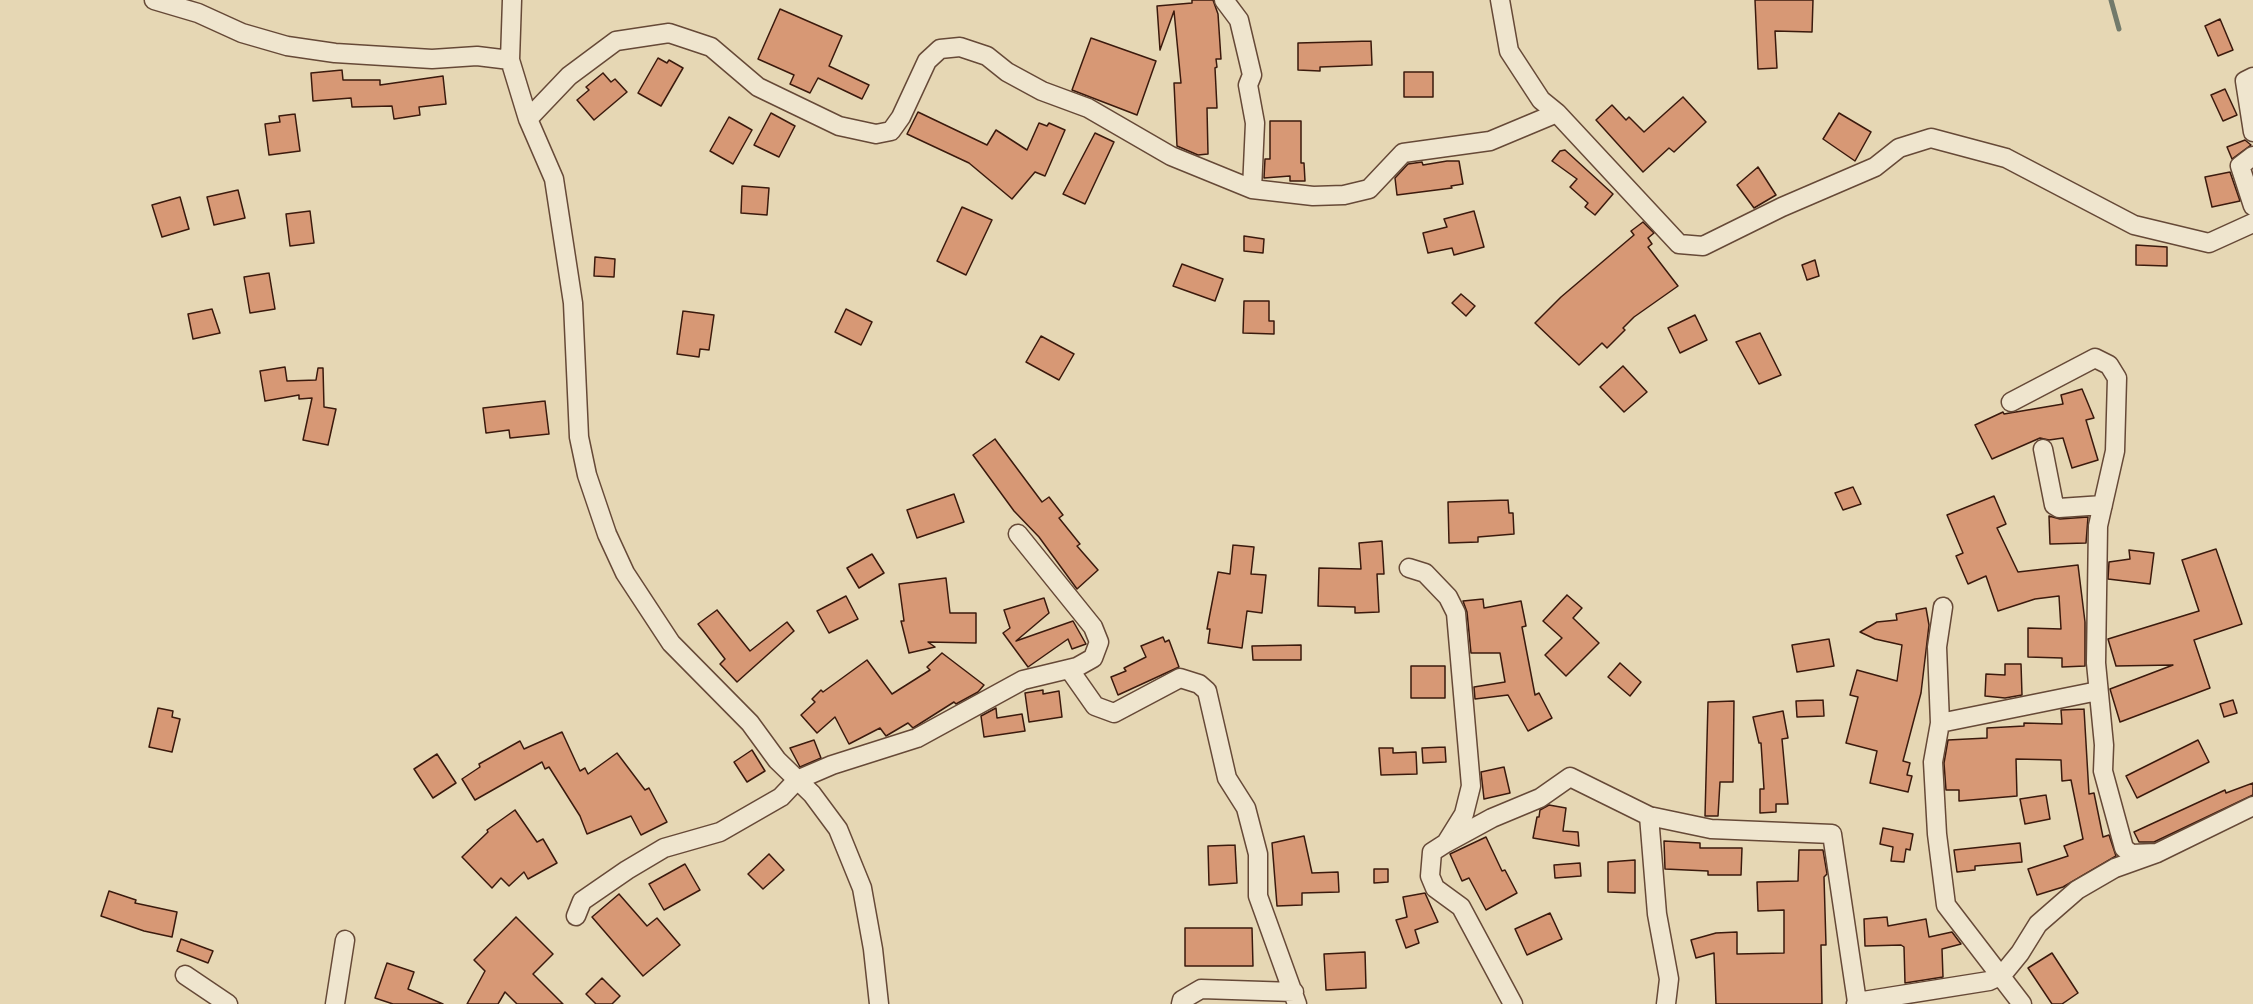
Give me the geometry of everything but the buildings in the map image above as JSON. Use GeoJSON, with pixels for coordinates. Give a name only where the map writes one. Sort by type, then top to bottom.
{"type":"FeatureCollection","features":[{"type":"Feature","properties":{"kind":"street"},"geometry":{"type":"LineString","coordinates":[[154,0],[198,13],[242,33],[287,46],[346,54],[432,59],[477,56],[510,60]]}},
{"type":"Feature","properties":{"kind":"street"},"geometry":{"type":"LineString","coordinates":[[512,0],[510,60],[528,119],[554,179],[573,303],[579,437],[587,475],[607,534],[626,573],[671,643],[750,723],[777,760],[812,794],[838,830],[862,888],[873,950],[879,1004]]}},
{"type":"Feature","properties":{"kind":"street"},"geometry":{"type":"LineString","coordinates":[[1224,0],[1239,20],[1252,75],[1248,85],[1255,123],[1252,189]]}},
{"type":"Feature","properties":{"kind":"street"},"geometry":{"type":"LineString","coordinates":[[1500,0],[1509,51],[1541,100],[1557,113],[1679,244],[1703,246],[1782,207],[1875,167],[1899,148],[1931,138],[2006,158],[2134,225],[2208,243],[2253,223]]}},
{"type":"Feature","properties":{"kind":"street"},"geometry":{"type":"LineString","coordinates":[[528,119],[569,76],[616,41],[669,33],[711,47],[758,87],[839,126],[876,134],[891,131],[901,117],[927,61],[940,49],[960,47],[987,56],[1007,72],[1042,91],[1088,108],[1171,156],[1252,189],[1313,196],[1344,195],[1370,189],[1403,153],[1490,141],[1557,113]]}},
{"type":"Feature","properties":{"kind":"street"},"geometry":{"type":"LineString","coordinates":[[2253,77],[2246,81],[2253,132]]}},
{"type":"Feature","properties":{"kind":"street"},"geometry":{"type":"LineString","coordinates":[[2253,156],[2240,166],[2253,206]]}},
{"type":"Feature","properties":{"kind":"street"},"geometry":{"type":"LineString","coordinates":[[2011,402],[2095,358],[2109,365],[2117,378],[2115,451],[2098,526],[2096,663],[2104,745],[2103,771],[2110,788],[2124,848],[2131,854],[2157,853]]}},
{"type":"Feature","properties":{"kind":"street"},"geometry":{"type":"LineString","coordinates":[[2043,449],[2054,506],[2059,508],[2103,505]]}},
{"type":"Feature","properties":{"kind":"street"},"geometry":{"type":"LineString","coordinates":[[576,916],[582,901],[627,870],[664,848],[720,832],[780,797],[797,780],[832,765],[917,738],[1023,680],[1070,669],[1093,658],[1099,642],[1093,627],[1018,534]]}},
{"type":"Feature","properties":{"kind":"street"},"geometry":{"type":"LineString","coordinates":[[1409,568],[1425,573],[1448,597],[1456,613],[1471,786],[1464,814],[1446,843]]}},
{"type":"Feature","properties":{"kind":"street"},"geometry":{"type":"LineString","coordinates":[[1943,607],[1937,647],[1940,723],[1933,762],[1937,834],[1946,905],[2022,1004]]}},
{"type":"Feature","properties":{"kind":"street"},"geometry":{"type":"LineString","coordinates":[[1070,669],[1095,706],[1114,712],[1180,678],[1199,684],[1207,691],[1227,778],[1246,808],[1258,854],[1258,896],[1296,998],[1201,989],[1182,1000],[1181,1004]]}},
{"type":"Feature","properties":{"kind":"street"},"geometry":{"type":"LineString","coordinates":[[1940,723],[2098,691]]}},
{"type":"Feature","properties":{"kind":"street"},"geometry":{"type":"LineString","coordinates":[[1513,1004],[1461,907],[1435,888],[1430,876],[1432,852],[1492,818],[1540,798],[1570,777],[1649,816],[1711,829],[1832,834],[1856,1003],[1989,981],[2002,975],[2020,953],[2038,924],[2077,890],[2115,868],[2157,853],[2253,806]]}},
{"type":"Feature","properties":{"kind":"street"},"geometry":{"type":"LineString","coordinates":[[1649,816],[1657,914],[1669,979],[1665,1004]]}},
{"type":"Feature","properties":{"kind":"street"},"geometry":{"type":"LineString","coordinates":[[338,1003],[345,940]]}},
{"type":"Feature","properties":{"kind":"street"},"geometry":{"type":"LineString","coordinates":[[185,975],[228,1004]]}},
{"type":"Feature","properties":{"kind":"waterway"},"geometry":{"type":"LineString","coordinates":[[2111,0],[2119,29]]}}]}
